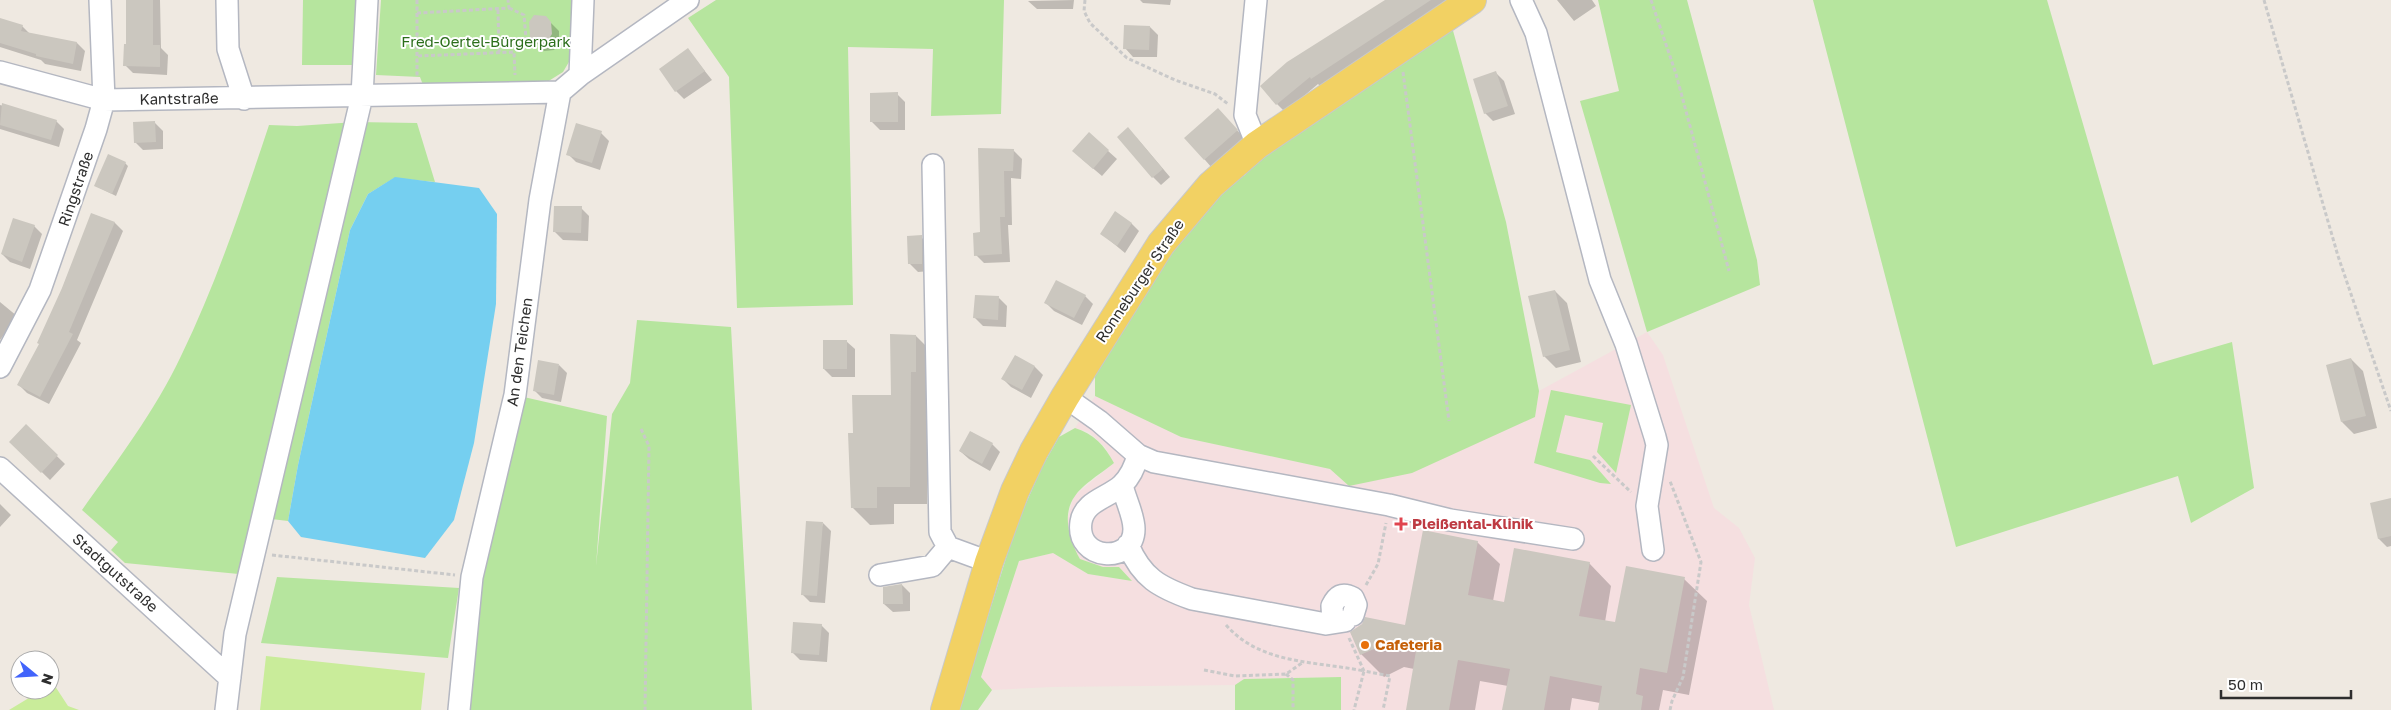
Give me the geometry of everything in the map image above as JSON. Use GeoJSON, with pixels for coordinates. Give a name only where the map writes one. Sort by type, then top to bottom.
{"type":"FeatureCollection","features":[{"type":"Feature","properties":{"kind":"main road","name":"Ronneburger Straße"},"geometry":{"type":"LineString","coordinates":[[945,710],[989,562],[1015,491],[1034,452],[1065,397],[1161,244],[1211,185],[1257,145],[1472,0]]}},
{"type":"Feature","properties":{"kind":"street","name":"Ringstraße"},"geometry":{"type":"LineString","coordinates":[[0,367],[40,290],[83,170],[104,100],[100,0]]}},
{"type":"Feature","properties":{"kind":"street"},"geometry":{"type":"LineString","coordinates":[[227,0],[228,49],[244,99]]}},
{"type":"Feature","properties":{"kind":"street"},"geometry":{"type":"LineString","coordinates":[[226,710],[235,634],[362,96],[367,0]]}},
{"type":"Feature","properties":{"kind":"street"},"geometry":{"type":"LineString","coordinates":[[580,75],[583,0]]}},
{"type":"Feature","properties":{"kind":"street"},"geometry":{"type":"LineString","coordinates":[[560,92],[580,75],[688,0]]}},
{"type":"Feature","properties":{"kind":"street"},"geometry":{"type":"LineString","coordinates":[[1256,0],[1245,115],[1257,145]]}},
{"type":"Feature","properties":{"kind":"street"},"geometry":{"type":"LineString","coordinates":[[1521,0],[1536,33],[1600,280],[1626,344],[1657,445],[1646,506],[1653,550]]}},
{"type":"Feature","properties":{"kind":"street","name":"Kantstraße"},"geometry":{"type":"LineString","coordinates":[[0,72],[104,100],[560,92]]}},
{"type":"Feature","properties":{"kind":"street","name":"An den Teichen"},"geometry":{"type":"LineString","coordinates":[[458,710],[472,577],[515,396],[540,200],[560,92]]}},
{"type":"Feature","properties":{"kind":"street"},"geometry":{"type":"LineString","coordinates":[[933,165],[940,532],[948,547],[989,562]]}},
{"type":"Feature","properties":{"kind":"street"},"geometry":{"type":"LineString","coordinates":[[1065,397],[1099,421],[1138,456],[1154,462],[1389,505],[1450,520],[1574,539]]}},
{"type":"Feature","properties":{"kind":"street"},"geometry":{"type":"LineString","coordinates":[[1122,485],[1134,531],[1128,545],[1120,552],[1108,555],[1096,552],[1087,544],[1080,533],[1081,521],[1085,511],[1122,485],[1135,467],[1138,456]]}},
{"type":"Feature","properties":{"kind":"street","name":"Stadtgutstraße"},"geometry":{"type":"LineString","coordinates":[[0,468],[230,678]]}},
{"type":"Feature","properties":{"kind":"street"},"geometry":{"type":"LineString","coordinates":[[1128,545],[1137,565],[1153,580],[1174,592],[1220,606],[1326,624],[1347,619]]}},
{"type":"Feature","properties":{"kind":"street"},"geometry":{"type":"LineString","coordinates":[[880,575],[932,566],[948,547]]}},
{"type":"Feature","properties":{"kind":"path"},"geometry":{"type":"LineString","coordinates":[[417,0],[417,94]]}},
{"type":"Feature","properties":{"kind":"path"},"geometry":{"type":"LineString","coordinates":[[508,0],[509,8]]}},
{"type":"Feature","properties":{"kind":"path"},"geometry":{"type":"LineString","coordinates":[[1085,0],[1084,11],[1090,23],[1127,58],[1175,80],[1215,94],[1245,115]]}},
{"type":"Feature","properties":{"kind":"path"},"geometry":{"type":"LineString","coordinates":[[1651,0],[1676,74],[1730,272]]}},
{"type":"Feature","properties":{"kind":"path"},"geometry":{"type":"LineString","coordinates":[[2264,0],[2338,256],[2391,411]]}},
{"type":"Feature","properties":{"kind":"path"},"geometry":{"type":"LineString","coordinates":[[417,13],[509,8],[524,15],[526,38],[514,52],[516,92]]}},
{"type":"Feature","properties":{"kind":"path"},"geometry":{"type":"LineString","coordinates":[[498,10],[499,52]]}},
{"type":"Feature","properties":{"kind":"path"},"geometry":{"type":"LineString","coordinates":[[1401,47],[1448,421]]}},
{"type":"Feature","properties":{"kind":"path"},"geometry":{"type":"LineString","coordinates":[[418,56],[514,52]]}},
{"type":"Feature","properties":{"kind":"path"},"geometry":{"type":"LineString","coordinates":[[641,429],[650,446],[645,710]]}},
{"type":"Feature","properties":{"kind":"path"},"geometry":{"type":"LineString","coordinates":[[1657,445],[1702,562],[1683,677],[1670,710]]}},
{"type":"Feature","properties":{"kind":"path"},"geometry":{"type":"LineString","coordinates":[[1593,456],[1646,506]]}},
{"type":"Feature","properties":{"kind":"path"},"geometry":{"type":"LineString","coordinates":[[1354,710],[1364,671],[1347,619],[1378,564],[1389,505]]}},
{"type":"Feature","properties":{"kind":"path"},"geometry":{"type":"LineString","coordinates":[[254,554],[472,577]]}},
{"type":"Feature","properties":{"kind":"path"},"geometry":{"type":"LineString","coordinates":[[1220,606],[1227,626],[1248,644],[1271,655],[1390,676],[1383,710]]}},
{"type":"Feature","properties":{"kind":"path"},"geometry":{"type":"LineString","coordinates":[[1204,670],[1235,676],[1286,674],[1303,662]]}},
{"type":"Feature","properties":{"kind":"path"},"geometry":{"type":"LineString","coordinates":[[1286,674],[1293,680],[1293,710]]}},
{"type":"Feature","properties":{"kind":"shaded area","name":"Pleißental-Klinik"},"geometry":{"type":"Polygon","coordinates":[[[1647,332],[1663,355],[1714,508],[1739,528],[1755,558],[1749,605],[1774,710],[1341,710],[1341,677],[1244,679],[1235,685],[1052,687],[992,690],[981,678],[1019,561],[1053,553],[1088,574],[1132,581],[1119,567],[1103,567],[1080,559],[1074,548],[1067,520],[1074,496],[1114,463],[1105,447],[1089,432],[1075,428],[1095,396],[1181,437],[1330,469],[1349,486],[1535,417],[1539,391],[1647,332]]]}},
{"type":"Feature","properties":{"kind":"green space"},"geometry":{"type":"Polygon","coordinates":[[[303,0],[367,0],[364,65],[302,65],[303,0]]]}},
{"type":"Feature","properties":{"kind":"green space","name":"Fred-Oertel-Bürgerpark"},"geometry":{"type":"Polygon","coordinates":[[[381,0],[575,0],[576,50],[563,72],[547,82],[423,85],[420,77],[376,75],[381,0]]]}},
{"type":"Feature","properties":{"kind":"green space"},"geometry":{"type":"Polygon","coordinates":[[[716,0],[1004,0],[1001,114],[931,116],[933,49],[848,47],[853,305],[737,308],[729,77],[688,18],[716,0]]]}},
{"type":"Feature","properties":{"kind":"green space"},"geometry":{"type":"Polygon","coordinates":[[[1598,0],[1687,0],[1757,260],[1760,285],[1647,332],[1580,101],[1619,91],[1598,0]]]}},
{"type":"Feature","properties":{"kind":"green space"},"geometry":{"type":"Polygon","coordinates":[[[1813,0],[2047,0],[2153,365],[2232,342],[2254,488],[2191,523],[2178,476],[1956,547],[1813,0]]]}},
{"type":"Feature","properties":{"kind":"green space"},"geometry":{"type":"Polygon","coordinates":[[[1452,27],[1506,222],[1539,391],[1535,417],[1412,473],[1349,486],[1330,469],[1181,437],[1095,396],[1095,368],[1120,336],[1125,319],[1156,271],[1224,187],[1245,175],[1263,154],[1452,27]]]}},
{"type":"Feature","properties":{"kind":"green space"},"geometry":{"type":"Polygon","coordinates":[[[356,122],[417,123],[435,182],[394,178],[368,194],[350,230],[298,465],[288,521],[263,518],[249,575],[125,563],[111,550],[118,542],[82,510],[147,416],[181,356],[218,271],[269,125],[297,126],[356,122]]]}},
{"type":"Feature","properties":{"kind":"green space"},"geometry":{"type":"Polygon","coordinates":[[[637,320],[731,327],[752,710],[459,710],[515,395],[607,416],[596,566],[612,414],[630,383],[637,320]]]}},
{"type":"Feature","properties":{"kind":"green space"},"geometry":{"type":"Polygon","coordinates":[[[1551,390],[1631,405],[1616,473],[1597,452],[1603,423],[1565,415],[1556,452],[1590,460],[1611,484],[1600,483],[1534,463],[1551,390]]]}},
{"type":"Feature","properties":{"kind":"green space"},"geometry":{"type":"Polygon","coordinates":[[[1075,428],[1088,433],[1098,441],[1114,463],[1082,487],[1075,496],[1068,511],[1070,536],[1080,559],[1103,567],[1119,567],[1132,581],[1088,574],[1053,553],[1019,561],[981,677],[992,690],[978,710],[959,710],[1016,526],[1042,467],[1059,437],[1075,428]]]}},
{"type":"Feature","properties":{"kind":"green space"},"geometry":{"type":"Polygon","coordinates":[[[277,577],[459,588],[448,658],[261,643],[277,577]]]}},
{"type":"Feature","properties":{"kind":"green space"},"geometry":{"type":"Polygon","coordinates":[[[266,656],[425,673],[421,710],[260,710],[266,656]]]}},
{"type":"Feature","properties":{"kind":"green space"},"geometry":{"type":"Polygon","coordinates":[[[1341,677],[1341,710],[1235,710],[1235,685],[1244,679],[1341,677]]]}},
{"type":"Feature","properties":{"kind":"green space"},"geometry":{"type":"Polygon","coordinates":[[[60,694],[68,706],[79,710],[9,710],[26,700],[60,700],[60,694]]]}},
{"type":"Feature","properties":{"kind":"water"},"geometry":{"type":"Polygon","coordinates":[[[395,177],[479,188],[497,214],[496,304],[474,443],[454,520],[425,558],[301,537],[288,521],[298,465],[350,230],[368,194],[395,177]]]}},
{"type":"Feature","properties":{"kind":"building"},"geometry":{"type":"Polygon","coordinates":[[[126,0],[153,0],[153,45],[160,45],[160,67],[123,66],[124,44],[126,44],[126,0]]]}},
{"type":"Feature","properties":{"kind":"building"},"geometry":{"type":"Polygon","coordinates":[[[1385,0],[1431,0],[1311,79],[1310,77],[1276,105],[1260,86],[1287,62],[1385,0]]]}},
{"type":"Feature","properties":{"kind":"building"},"geometry":{"type":"Polygon","coordinates":[[[534,15],[546,16],[551,22],[552,34],[546,43],[535,43],[530,37],[529,22],[534,15]]]}},
{"type":"Feature","properties":{"kind":"building"},"geometry":{"type":"Polygon","coordinates":[[[0,18],[23,25],[21,31],[77,42],[73,64],[36,56],[36,54],[0,43],[0,18]]]}},
{"type":"Feature","properties":{"kind":"building"},"geometry":{"type":"Polygon","coordinates":[[[1124,25],[1150,26],[1149,50],[1123,49],[1124,25]]]}},
{"type":"Feature","properties":{"kind":"building"},"geometry":{"type":"Polygon","coordinates":[[[688,48],[705,71],[675,92],[659,69],[688,48]]]}},
{"type":"Feature","properties":{"kind":"building"},"geometry":{"type":"Polygon","coordinates":[[[1496,71],[1508,106],[1484,114],[1473,79],[1496,71]]]}},
{"type":"Feature","properties":{"kind":"building"},"geometry":{"type":"Polygon","coordinates":[[[898,92],[898,122],[870,122],[870,93],[898,92]]]}},
{"type":"Feature","properties":{"kind":"building"},"geometry":{"type":"Polygon","coordinates":[[[2,103],[57,120],[51,140],[0,125],[2,103]]]}},
{"type":"Feature","properties":{"kind":"building"},"geometry":{"type":"Polygon","coordinates":[[[1218,108],[1238,130],[1204,160],[1184,138],[1218,108]]]}},
{"type":"Feature","properties":{"kind":"building"},"geometry":{"type":"Polygon","coordinates":[[[155,121],[156,142],[134,143],[133,122],[155,121]]]}},
{"type":"Feature","properties":{"kind":"building"},"geometry":{"type":"Polygon","coordinates":[[[576,123],[602,131],[592,163],[566,155],[576,123]]]}},
{"type":"Feature","properties":{"kind":"building"},"geometry":{"type":"Polygon","coordinates":[[[1128,127],[1163,169],[1152,178],[1117,137],[1128,127]]]}},
{"type":"Feature","properties":{"kind":"building"},"geometry":{"type":"Polygon","coordinates":[[[1089,132],[1109,150],[1093,169],[1072,151],[1089,132]]]}},
{"type":"Feature","properties":{"kind":"building"},"geometry":{"type":"Polygon","coordinates":[[[978,148],[1014,149],[1013,171],[1004,171],[1005,217],[1000,217],[1002,254],[974,256],[973,233],[980,232],[978,148]]]}},
{"type":"Feature","properties":{"kind":"building"},"geometry":{"type":"Polygon","coordinates":[[[108,154],[126,162],[112,194],[94,186],[108,154]]]}},
{"type":"Feature","properties":{"kind":"building"},"geometry":{"type":"Polygon","coordinates":[[[554,206],[582,206],[581,233],[553,232],[554,206]]]}},
{"type":"Feature","properties":{"kind":"building"},"geometry":{"type":"Polygon","coordinates":[[[1115,211],[1132,223],[1117,246],[1100,234],[1115,211]]]}},
{"type":"Feature","properties":{"kind":"building"},"geometry":{"type":"Polygon","coordinates":[[[91,213],[115,222],[69,332],[73,334],[40,397],[17,385],[39,344],[37,343],[62,288],[91,213]]]}},
{"type":"Feature","properties":{"kind":"building"},"geometry":{"type":"Polygon","coordinates":[[[13,218],[35,225],[22,262],[1,254],[13,218]]]}},
{"type":"Feature","properties":{"kind":"building"},"geometry":{"type":"Polygon","coordinates":[[[922,235],[922,264],[908,264],[907,236],[922,235]]]}},
{"type":"Feature","properties":{"kind":"building"},"geometry":{"type":"Polygon","coordinates":[[[1056,280],[1086,295],[1074,318],[1044,303],[1056,280]]]}},
{"type":"Feature","properties":{"kind":"building"},"geometry":{"type":"Polygon","coordinates":[[[1555,290],[1570,350],[1543,357],[1528,296],[1555,290]]]}},
{"type":"Feature","properties":{"kind":"building"},"geometry":{"type":"Polygon","coordinates":[[[975,295],[999,296],[998,320],[973,318],[975,295]]]}},
{"type":"Feature","properties":{"kind":"building"},"geometry":{"type":"Polygon","coordinates":[[[890,334],[916,335],[916,372],[911,372],[910,487],[877,487],[877,508],[851,508],[848,433],[853,433],[852,395],[891,395],[890,334]]]}},
{"type":"Feature","properties":{"kind":"building"},"geometry":{"type":"Polygon","coordinates":[[[823,340],[847,340],[847,369],[823,369],[823,340]]]}},
{"type":"Feature","properties":{"kind":"building"},"geometry":{"type":"Polygon","coordinates":[[[1015,355],[1035,366],[1022,390],[1001,379],[1015,355]]]}},
{"type":"Feature","properties":{"kind":"building"},"geometry":{"type":"Polygon","coordinates":[[[2351,358],[2366,416],[2341,422],[2326,365],[2351,358]]]}},
{"type":"Feature","properties":{"kind":"building"},"geometry":{"type":"Polygon","coordinates":[[[538,360],[559,364],[554,395],[533,391],[538,360]]]}},
{"type":"Feature","properties":{"kind":"building"},"geometry":{"type":"Polygon","coordinates":[[[26,424],[58,455],[41,473],[9,442],[26,424]]]}},
{"type":"Feature","properties":{"kind":"building"},"geometry":{"type":"Polygon","coordinates":[[[970,431],[993,443],[982,464],[959,451],[970,431]]]}},
{"type":"Feature","properties":{"kind":"building"},"geometry":{"type":"Polygon","coordinates":[[[2391,498],[2391,536],[2378,539],[2370,503],[2391,498]]]}},
{"type":"Feature","properties":{"kind":"building"},"geometry":{"type":"Polygon","coordinates":[[[806,521],[823,522],[817,596],[801,595],[806,521]]]}},
{"type":"Feature","properties":{"kind":"building"},"geometry":{"type":"Polygon","coordinates":[[[1423,530],[1478,541],[1468,595],[1504,602],[1514,548],[1590,562],[1579,616],[1615,622],[1626,566],[1685,577],[1667,673],[1640,668],[1636,694],[1643,696],[1641,710],[1598,710],[1602,686],[1550,676],[1544,710],[1502,710],[1510,669],[1458,660],[1449,710],[1406,710],[1416,651],[1381,646],[1360,655],[1350,632],[1362,624],[1365,617],[1405,625],[1423,530]]]}},
{"type":"Feature","properties":{"kind":"building"},"geometry":{"type":"Polygon","coordinates":[[[902,584],[903,604],[883,604],[883,587],[902,584]]]}},
{"type":"Feature","properties":{"kind":"building"},"geometry":{"type":"Polygon","coordinates":[[[793,622],[822,624],[819,655],[791,653],[793,622]]]}},
{"type":"Feature","properties":{"kind":"place","name":"Pleißental-Klinik"},"geometry":{"type":"Point","coordinates":[1401,524]}},
{"type":"Feature","properties":{"kind":"place","name":"Cafeteria"},"geometry":{"type":"Point","coordinates":[1365,645]}}]}
